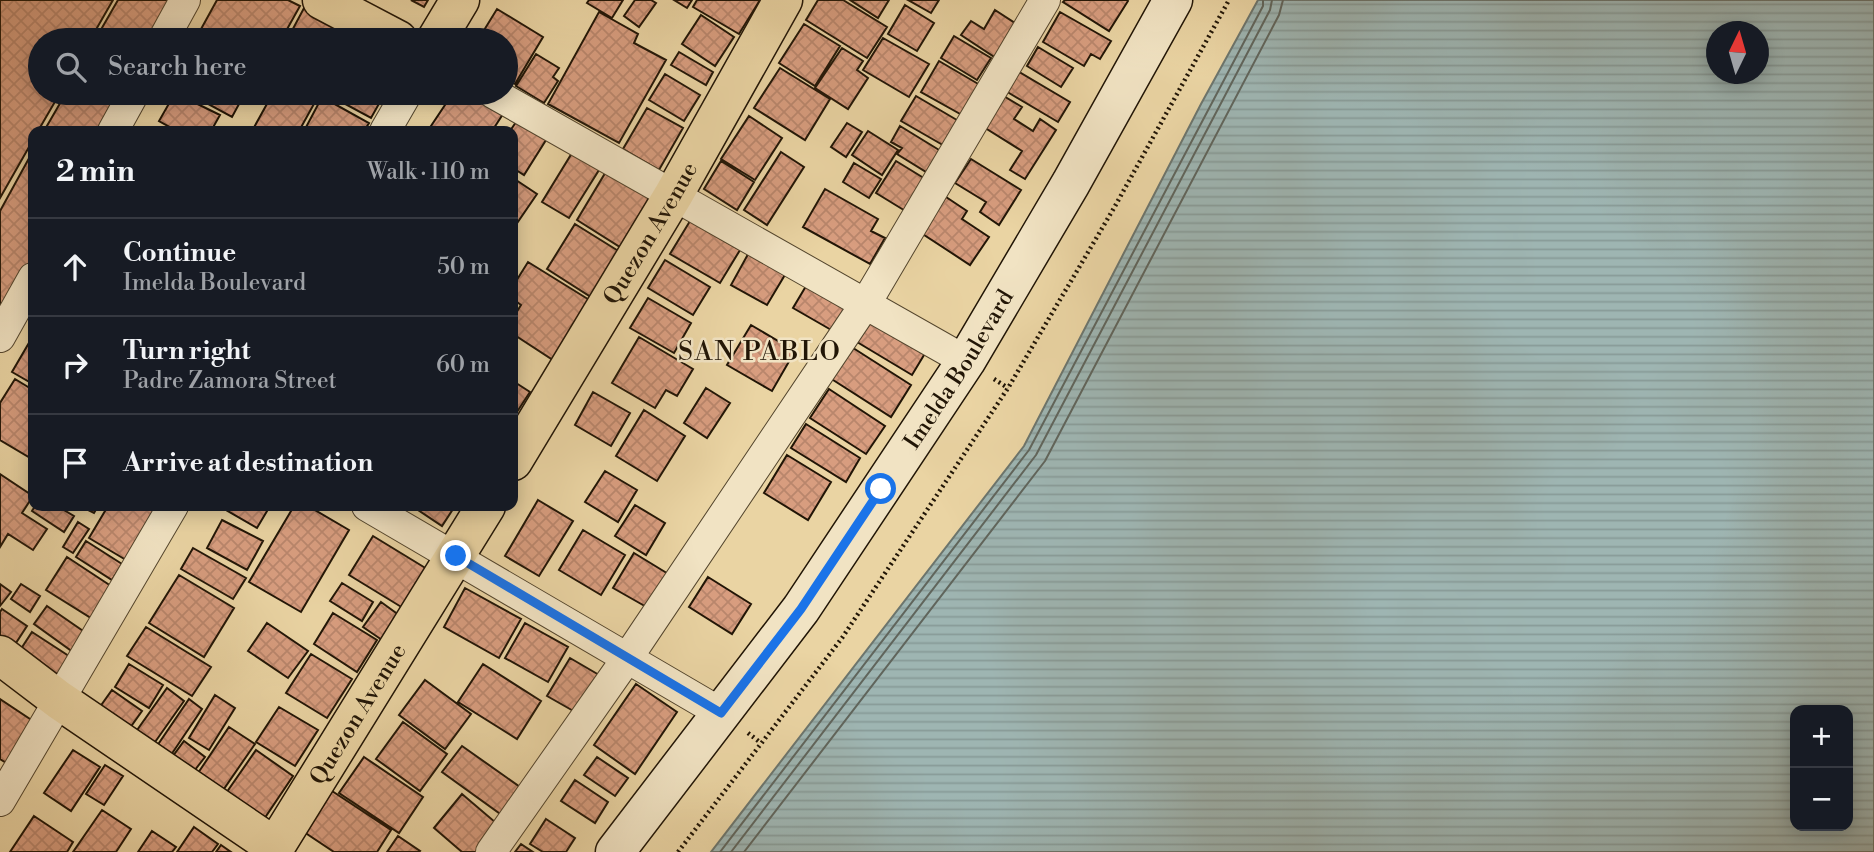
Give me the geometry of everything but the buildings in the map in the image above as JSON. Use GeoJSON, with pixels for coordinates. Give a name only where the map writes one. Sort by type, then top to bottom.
{"type":"FeatureCollection","features":[{"type":"Feature","properties":{"kind":"main road"},"geometry":{"type":"LineString","coordinates":[[322,0],[375,28]]}},
{"type":"Feature","properties":{"kind":"main road"},"geometry":{"type":"LineString","coordinates":[[443,28],[460,0]]}},
{"type":"Feature","properties":{"kind":"main road","name":"Quezon Avenue"},"geometry":{"type":"LineString","coordinates":[[518,453],[674,194],[783,0]]}},
{"type":"Feature","properties":{"kind":"main road","name":"Imelda Boulevard"},"geometry":{"type":"LineString","coordinates":[[615,852],[801,609],[966,361],[1070,184],[1173,0]]}},
{"type":"Feature","properties":{"kind":"main road","name":"Quezon Avenue"},"geometry":{"type":"LineString","coordinates":[[276,850],[483,511]]}},
{"type":"Feature","properties":{"kind":"main road"},"geometry":{"type":"LineString","coordinates":[[0,655],[59,700],[276,850]]}},
{"type":"Feature","properties":{"kind":"street"},"geometry":{"type":"LineString","coordinates":[[170,28],[185,0]]}},
{"type":"Feature","properties":{"kind":"street"},"geometry":{"type":"LineString","coordinates":[[491,852],[628,657],[866,303],[1045,0]]}},
{"type":"Feature","properties":{"kind":"street"},"geometry":{"type":"LineString","coordinates":[[116,126],[127,105]]}},
{"type":"Feature","properties":{"kind":"street"},"geometry":{"type":"LineString","coordinates":[[388,126],[400,105]]}},
{"type":"Feature","properties":{"kind":"street"},"geometry":{"type":"LineString","coordinates":[[515,105],[966,361]]}},
{"type":"Feature","properties":{"kind":"street"},"geometry":{"type":"LineString","coordinates":[[0,337],[26,308]]}},
{"type":"Feature","properties":{"kind":"street"},"geometry":{"type":"LineString","coordinates":[[0,801],[170,511]]}},
{"type":"Feature","properties":{"kind":"street"},"geometry":{"type":"LineString","coordinates":[[376,511],[721,713]]}},
{"type":"Feature","properties":{"kind":"path"},"geometry":{"type":"LineString","coordinates":[[678,852],[842,638],[1008,388],[1121,197],[1228,0]]}},
{"type":"Feature","properties":{"kind":"water"},"geometry":{"type":"Polygon","coordinates":[[[1258,0],[1874,0],[1874,852],[711,852],[1024,446],[1201,104],[1258,0]]]}},
{"type":"Feature","properties":{"kind":"district","name":"SAN PABLO"},"geometry":{"type":"Point","coordinates":[760,351]}},
{"type":"Feature","properties":{"kind":"route"},"geometry":{"type":"LineString","coordinates":[[456,556],[721,713],[801,609],[881,489]]}}]}
